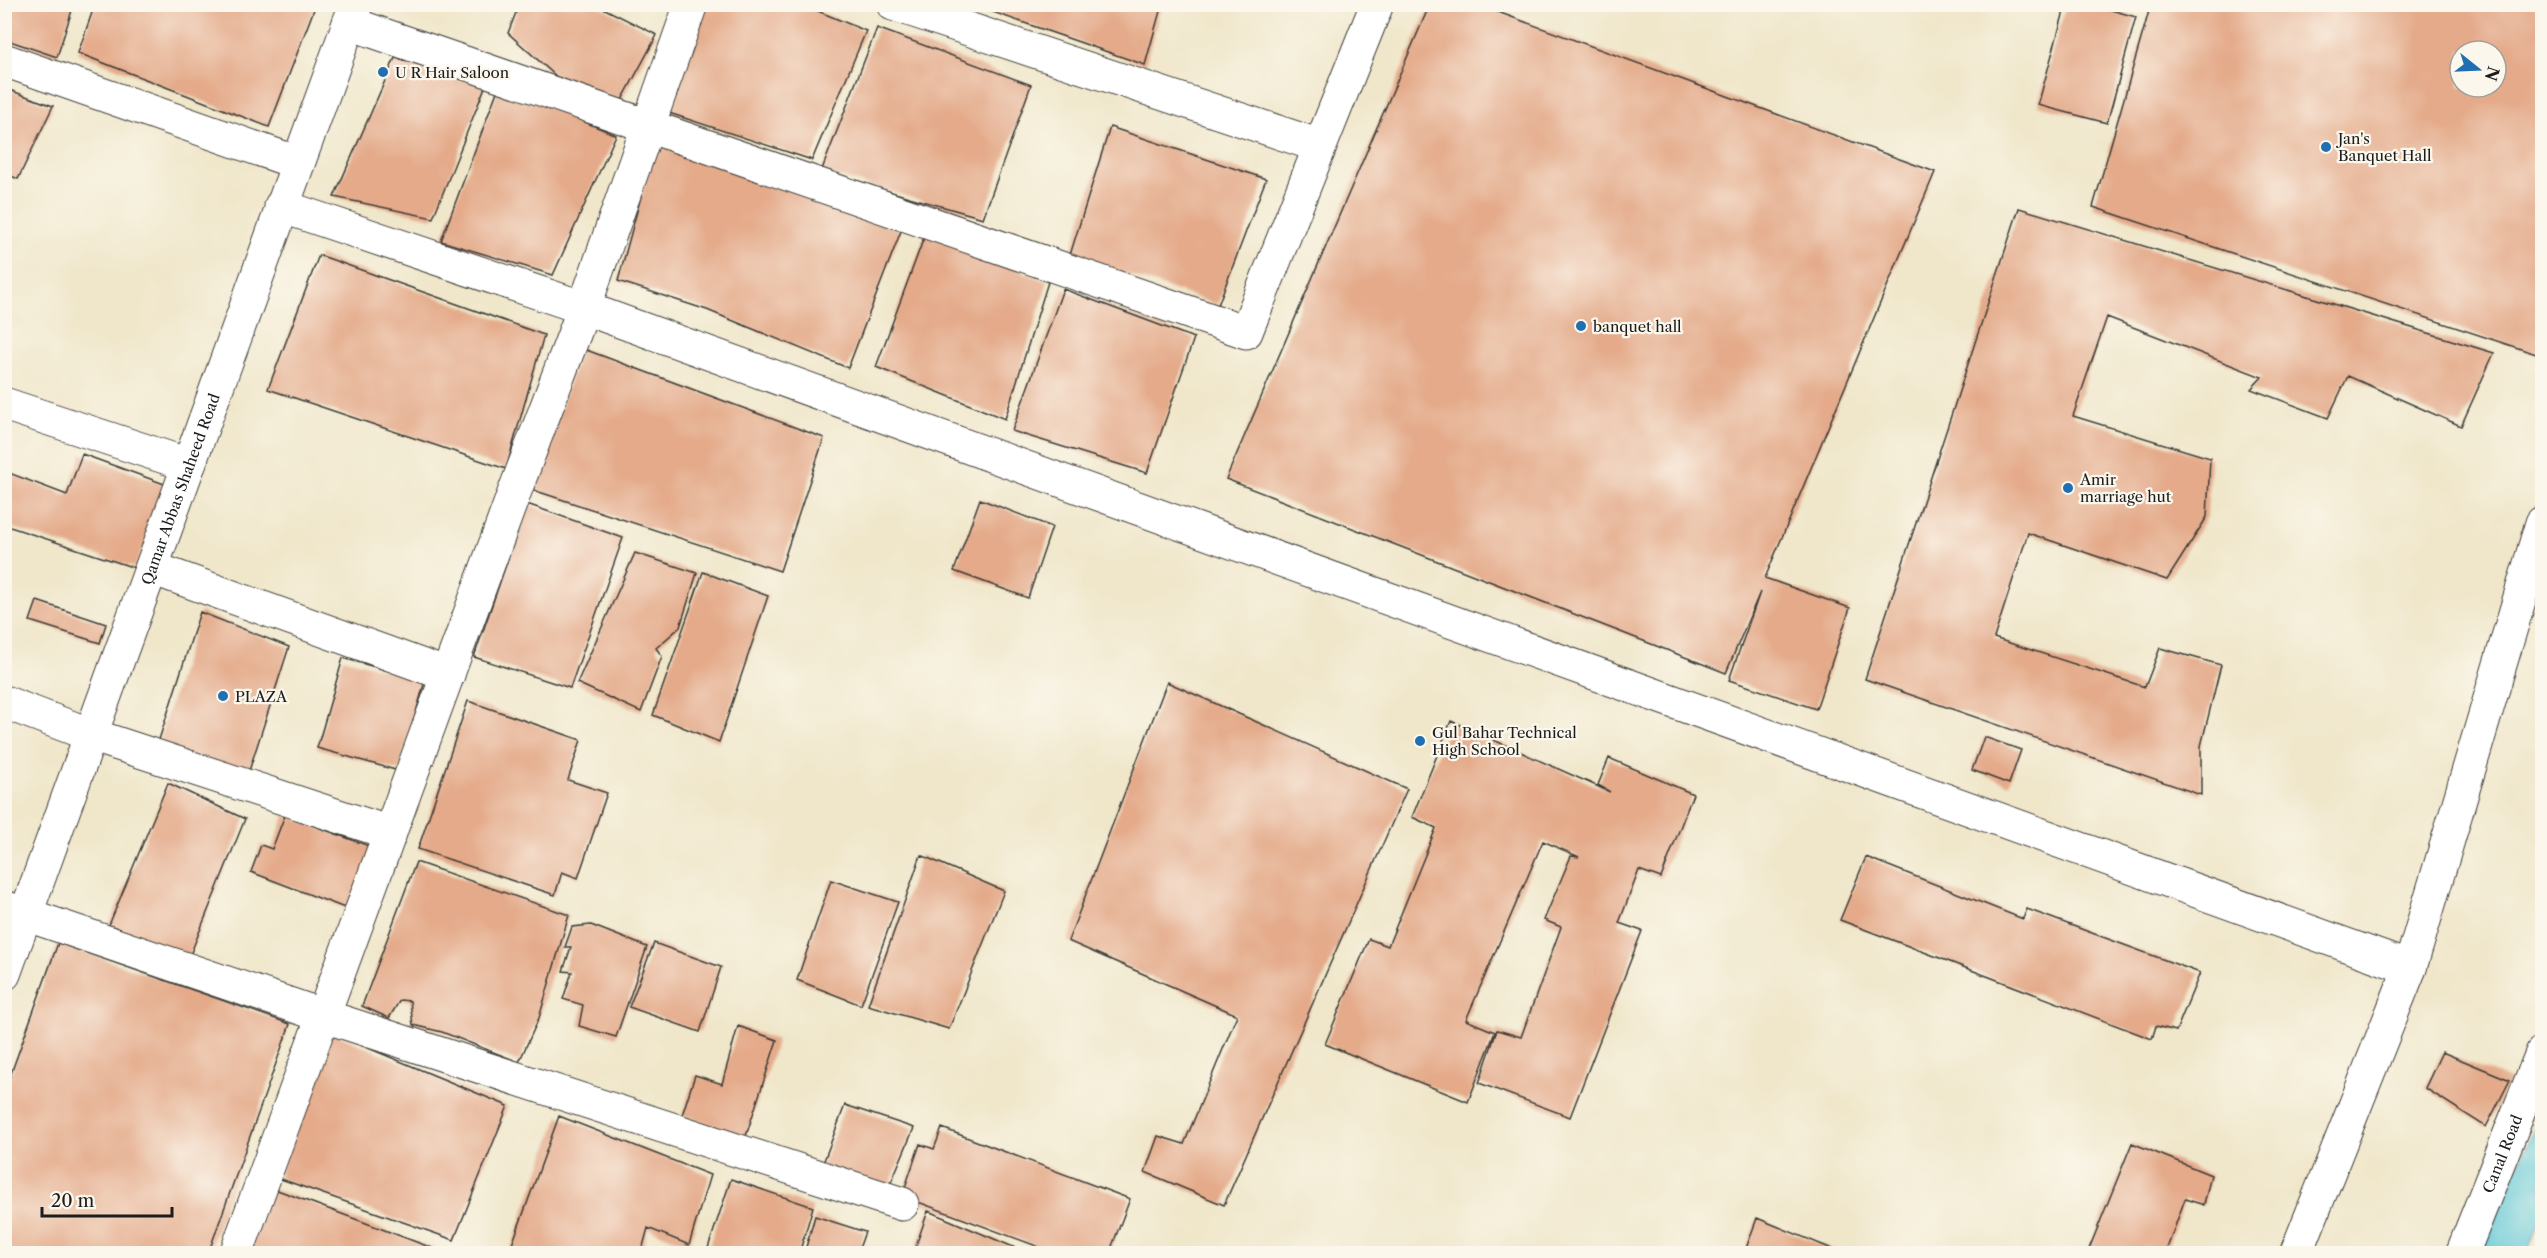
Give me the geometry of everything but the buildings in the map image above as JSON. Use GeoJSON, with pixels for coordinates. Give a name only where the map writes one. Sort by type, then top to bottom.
{"type":"FeatureCollection","features":[{"type":"Feature","properties":{"kind":"street"},"geometry":{"type":"LineString","coordinates":[[236,1254],[584,308],[691,4]]}},
{"type":"Feature","properties":{"kind":"street"},"geometry":{"type":"LineString","coordinates":[[893,4],[1320,146]]}},
{"type":"Feature","properties":{"kind":"street"},"geometry":{"type":"LineString","coordinates":[[352,14],[648,124],[1246,332],[1377,4]]}},
{"type":"Feature","properties":{"kind":"street","name":"Qamar Abbas Shaheed Road"},"geometry":{"type":"LineString","coordinates":[[4,974],[15,911],[91,735],[352,14]]}},
{"type":"Feature","properties":{"kind":"street"},"geometry":{"type":"LineString","coordinates":[[4,60],[298,163]]}},
{"type":"Feature","properties":{"kind":"street"},"geometry":{"type":"LineString","coordinates":[[281,207],[584,308],[2410,968]]}},
{"type":"Feature","properties":{"kind":"street"},"geometry":{"type":"LineString","coordinates":[[4,404],[189,465]]}},
{"type":"Feature","properties":{"kind":"street"},"geometry":{"type":"LineString","coordinates":[[2296,1254],[2410,968],[2542,523]]}},
{"type":"Feature","properties":{"kind":"street"},"geometry":{"type":"LineString","coordinates":[[152,568],[448,675]]}},
{"type":"Feature","properties":{"kind":"street"},"geometry":{"type":"LineString","coordinates":[[4,702],[91,735],[390,834]]}},
{"type":"Feature","properties":{"kind":"street"},"geometry":{"type":"LineString","coordinates":[[15,911],[324,1016],[902,1204]]}},
{"type":"Feature","properties":{"kind":"street","name":"Canal Road"},"geometry":{"type":"LineString","coordinates":[[2462,1254],[2542,1053]]}},
{"type":"Feature","properties":{"kind":"water"},"geometry":{"type":"Polygon","coordinates":[[[2542,1111],[2542,1214],[2527,1253],[2480,1254],[2542,1111]]]}},
{"type":"Feature","properties":{"kind":"place","name":"U R Hair Saloon"},"geometry":{"type":"Point","coordinates":[383,72]}},
{"type":"Feature","properties":{"kind":"place","name":"Jan's Banquet Hall"},"geometry":{"type":"Point","coordinates":[2326,147]}},
{"type":"Feature","properties":{"kind":"place","name":"banquet hall"},"geometry":{"type":"Point","coordinates":[1581,326]}},
{"type":"Feature","properties":{"kind":"place","name":"Amir marriage hut"},"geometry":{"type":"Point","coordinates":[2068,488]}},
{"type":"Feature","properties":{"kind":"place","name":"PLAZA"},"geometry":{"type":"Point","coordinates":[223,696]}},
{"type":"Feature","properties":{"kind":"place","name":"Gul Bahar Technical High School"},"geometry":{"type":"Point","coordinates":[1420,741]}}]}
